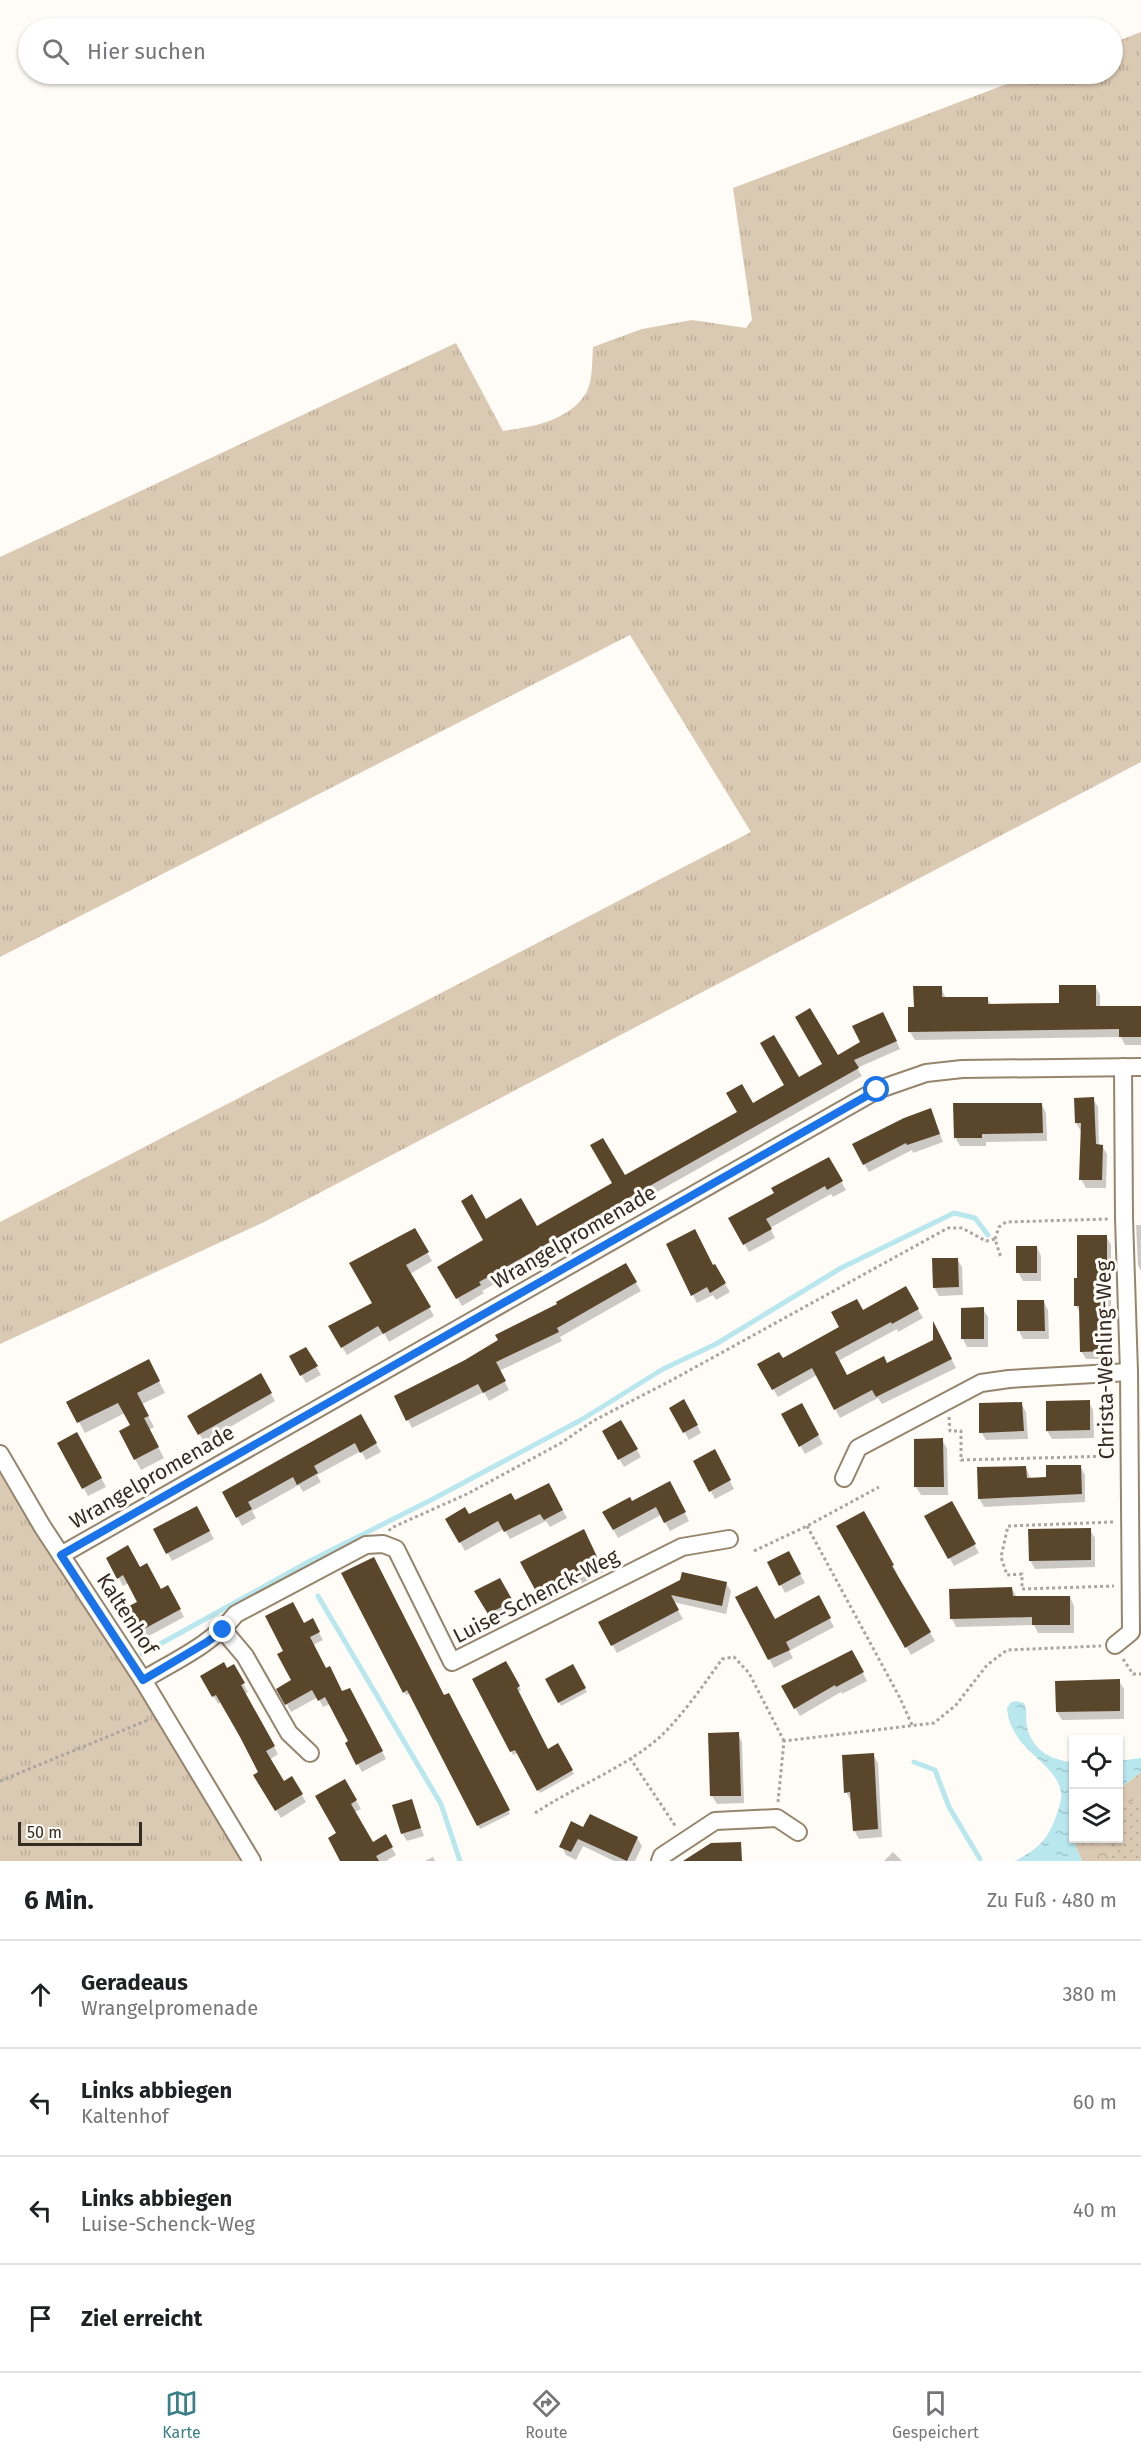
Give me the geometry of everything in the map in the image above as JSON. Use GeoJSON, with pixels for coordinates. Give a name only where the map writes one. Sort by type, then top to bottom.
{"type":"FeatureCollection","features":[{"type":"Feature","properties":{"kind":"street","name":"Wrangelpromenade"},"geometry":{"type":"LineString","coordinates":[[61,1555],[877,1090],[926,1072],[962,1069],[1141,1066]]}},
{"type":"Feature","properties":{"kind":"street","name":"Christa-Wehling-Weg"},"geometry":{"type":"LineString","coordinates":[[1115,1645],[1131,1632],[1123,1067]]}},
{"type":"Feature","properties":{"kind":"street"},"geometry":{"type":"LineString","coordinates":[[844,1478],[858,1448],[981,1383],[1009,1379],[1129,1372]]}},
{"type":"Feature","properties":{"kind":"street","name":"Kaltenhof"},"geometry":{"type":"LineString","coordinates":[[0,1454],[61,1555],[143,1680],[252,1861]]}},
{"type":"Feature","properties":{"kind":"street","name":"Luise-Schenck-Weg"},"geometry":{"type":"LineString","coordinates":[[383,1544],[396,1549],[452,1662],[682,1547],[729,1539]]}},
{"type":"Feature","properties":{"kind":"street"},"geometry":{"type":"LineString","coordinates":[[143,1680],[207,1642],[223,1630],[236,1614],[366,1545],[383,1544]]}},
{"type":"Feature","properties":{"kind":"street"},"geometry":{"type":"LineString","coordinates":[[223,1630],[245,1656],[289,1733],[310,1753]]}},
{"type":"Feature","properties":{"kind":"street"},"geometry":{"type":"LineString","coordinates":[[660,1861],[662,1857],[715,1821],[777,1818],[798,1832]]}},
{"type":"Feature","properties":{"kind":"path"},"geometry":{"type":"LineString","coordinates":[[1001,1258],[995,1239],[999,1227],[1006,1221],[1124,1218]]}},
{"type":"Feature","properties":{"kind":"path"},"geometry":{"type":"LineString","coordinates":[[383,1544],[391,1528],[467,1494],[561,1443],[593,1421],[682,1375],[948,1228],[962,1228],[986,1241],[995,1239]]}},
{"type":"Feature","properties":{"kind":"path"},"geometry":{"type":"LineString","coordinates":[[948,1400],[950,1431],[961,1431],[961,1460],[1130,1456]]}},
{"type":"Feature","properties":{"kind":"path"},"geometry":{"type":"LineString","coordinates":[[754,1551],[807,1526],[879,1487]]}},
{"type":"Feature","properties":{"kind":"path"},"geometry":{"type":"LineString","coordinates":[[1130,1521],[1008,1526],[1001,1557],[1008,1575],[1022,1574],[1022,1589],[1131,1586]]}},
{"type":"Feature","properties":{"kind":"path"},"geometry":{"type":"LineString","coordinates":[[807,1526],[900,1698],[912,1725]]}},
{"type":"Feature","properties":{"kind":"path"},"geometry":{"type":"LineString","coordinates":[[784,1741],[934,1723],[956,1705],[987,1665],[1007,1650],[1078,1649],[1115,1645],[1133,1674],[1141,1674]]}},
{"type":"Feature","properties":{"kind":"path"},"geometry":{"type":"LineString","coordinates":[[535,1814],[563,1795],[630,1758],[661,1735],[722,1659],[734,1657],[749,1673],[784,1741],[778,1780],[777,1818]]}},
{"type":"Feature","properties":{"kind":"path"},"geometry":{"type":"LineString","coordinates":[[0,1781],[164,1714]]}},
{"type":"Feature","properties":{"kind":"path"},"geometry":{"type":"LineString","coordinates":[[630,1758],[673,1825],[688,1839]]}},
{"type":"Feature","properties":{"kind":"green space"},"geometry":{"type":"Polygon","coordinates":[[[1141,32],[1141,762],[262,1223],[0,1344],[0,1222],[751,832],[630,635],[0,957],[0,557],[456,343],[503,431],[538,425],[560,416],[579,403],[586,393],[591,377],[593,347],[642,329],[692,320],[746,328],[752,320],[733,188],[1007,84],[1123,84],[1123,39],[1141,32]]]}},
{"type":"Feature","properties":{"kind":"green space"},"geometry":{"type":"Polygon","coordinates":[[[0,1467],[61,1570],[163,1727],[242,1861],[0,1861],[0,1467]]]}},
{"type":"Feature","properties":{"kind":"green space"},"geometry":{"type":"Polygon","coordinates":[[[1141,1772],[1141,1797],[1123,1806],[1123,1786],[1141,1772]]]}},
{"type":"Feature","properties":{"kind":"green space"},"geometry":{"type":"Polygon","coordinates":[[[1141,1797],[1141,1861],[1114,1861],[1103,1843],[1123,1843],[1123,1806],[1141,1797]]]}},
{"type":"Feature","properties":{"kind":"green space"},"geometry":{"type":"Polygon","coordinates":[[[1074,1843],[1103,1843],[1114,1861],[1082,1861],[1074,1843]]]}},
{"type":"Feature","properties":{"kind":"water"},"geometry":{"type":"Polygon","coordinates":[[[1011,1702],[1024,1703],[1026,1724],[1038,1748],[1051,1757],[1069,1762],[1069,1843],[1074,1843],[1082,1861],[1015,1861],[1034,1849],[1052,1827],[1060,1806],[1061,1792],[1051,1772],[1016,1735],[1010,1723],[1007,1708],[1011,1702]]]}},
{"type":"Feature","properties":{"kind":"water"},"geometry":{"type":"Polygon","coordinates":[[[1141,1758],[1141,1772],[1123,1786],[1123,1760],[1141,1758]]]}},
{"type":"Feature","properties":{"kind":"building"},"geometry":{"type":"Polygon","coordinates":[[[1059,985],[1096,985],[1096,1006],[1141,1006],[1141,1037],[1119,1037],[1119,1029],[908,1032],[908,1007],[914,1007],[913,986],[942,986],[942,997],[988,997],[988,1004],[1059,1003],[1059,985]]]}},
{"type":"Feature","properties":{"kind":"building"},"geometry":{"type":"Polygon","coordinates":[[[810,1008],[838,1055],[860,1042],[852,1026],[883,1012],[897,1041],[854,1060],[859,1068],[479,1282],[481,1285],[456,1299],[437,1267],[483,1240],[461,1201],[472,1194],[486,1219],[521,1198],[537,1226],[612,1183],[590,1145],[603,1138],[625,1175],[737,1112],[726,1093],[742,1084],[753,1103],[784,1085],[760,1043],[774,1035],[799,1077],[822,1064],[795,1017],[810,1008]]]}},
{"type":"Feature","properties":{"kind":"building"},"geometry":{"type":"Polygon","coordinates":[[[1094,1097],[1096,1144],[1103,1145],[1102,1180],[1079,1180],[1081,1123],[1075,1123],[1074,1098],[1094,1097]]]}},
{"type":"Feature","properties":{"kind":"building"},"geometry":{"type":"Polygon","coordinates":[[[953,1103],[1042,1103],[1043,1133],[982,1134],[982,1138],[954,1138],[953,1103]]]}},
{"type":"Feature","properties":{"kind":"building"},"geometry":{"type":"Polygon","coordinates":[[[931,1108],[940,1134],[907,1145],[906,1143],[863,1165],[852,1144],[904,1118],[931,1108]]]}},
{"type":"Feature","properties":{"kind":"building"},"geometry":{"type":"Polygon","coordinates":[[[829,1157],[843,1181],[827,1190],[825,1186],[766,1219],[772,1229],[743,1245],[728,1218],[774,1193],[771,1188],[829,1157]]]}},
{"type":"Feature","properties":{"kind":"building"},"geometry":{"type":"Polygon","coordinates":[[[415,1228],[429,1252],[406,1265],[431,1307],[383,1334],[378,1326],[341,1348],[328,1326],[372,1303],[349,1263],[415,1228]]]}},
{"type":"Feature","properties":{"kind":"building"},"geometry":{"type":"Polygon","coordinates":[[[695,1229],[713,1265],[715,1264],[726,1283],[710,1293],[707,1287],[691,1296],[666,1244],[695,1229]]]}},
{"type":"Feature","properties":{"kind":"building"},"geometry":{"type":"Polygon","coordinates":[[[1077,1235],[1107,1235],[1107,1351],[1080,1352],[1079,1306],[1074,1306],[1074,1278],[1077,1278],[1077,1235]]]}},
{"type":"Feature","properties":{"kind":"building"},"geometry":{"type":"Polygon","coordinates":[[[1016,1246],[1037,1246],[1037,1273],[1016,1273],[1016,1246]]]}},
{"type":"Feature","properties":{"kind":"building"},"geometry":{"type":"Polygon","coordinates":[[[932,1258],[958,1258],[959,1287],[933,1288],[932,1258]]]}},
{"type":"Feature","properties":{"kind":"building"},"geometry":{"type":"Polygon","coordinates":[[[626,1263],[637,1282],[557,1328],[559,1332],[496,1362],[506,1381],[483,1393],[478,1384],[406,1421],[394,1396],[465,1360],[498,1340],[495,1335],[557,1304],[556,1302],[626,1263]]]}},
{"type":"Feature","properties":{"kind":"building"},"geometry":{"type":"Polygon","coordinates":[[[906,1286],[919,1309],[835,1352],[847,1375],[884,1356],[887,1363],[933,1340],[933,1321],[952,1359],[876,1397],[872,1390],[834,1410],[812,1368],[772,1390],[757,1364],[779,1352],[783,1358],[839,1327],[831,1312],[857,1299],[863,1310],[906,1286]]]}},
{"type":"Feature","properties":{"kind":"building"},"geometry":{"type":"Polygon","coordinates":[[[1017,1300],[1044,1300],[1045,1331],[1017,1331],[1017,1300]]]}},
{"type":"Feature","properties":{"kind":"building"},"geometry":{"type":"Polygon","coordinates":[[[984,1307],[984,1339],[961,1339],[961,1308],[984,1307]]]}},
{"type":"Feature","properties":{"kind":"building"},"geometry":{"type":"Polygon","coordinates":[[[306,1347],[318,1366],[300,1376],[289,1356],[306,1347]]]}},
{"type":"Feature","properties":{"kind":"building"},"geometry":{"type":"Polygon","coordinates":[[[149,1359],[160,1381],[137,1393],[149,1416],[144,1418],[159,1447],[134,1460],[119,1431],[130,1425],[118,1403],[77,1423],[66,1402],[149,1359]]]}},
{"type":"Feature","properties":{"kind":"building"},"geometry":{"type":"Polygon","coordinates":[[[261,1373],[272,1393],[198,1435],[187,1416],[261,1373]]]}},
{"type":"Feature","properties":{"kind":"building"},"geometry":{"type":"Polygon","coordinates":[[[684,1399],[698,1425],[683,1433],[669,1408],[684,1399]]]}},
{"type":"Feature","properties":{"kind":"building"},"geometry":{"type":"Polygon","coordinates":[[[1090,1400],[1090,1430],[1046,1431],[1046,1401],[1090,1400]]]}},
{"type":"Feature","properties":{"kind":"building"},"geometry":{"type":"Polygon","coordinates":[[[1022,1402],[1024,1431],[979,1433],[979,1403],[1022,1402]]]}},
{"type":"Feature","properties":{"kind":"building"},"geometry":{"type":"Polygon","coordinates":[[[802,1403],[819,1435],[799,1447],[781,1414],[802,1403]]]}},
{"type":"Feature","properties":{"kind":"building"},"geometry":{"type":"Polygon","coordinates":[[[361,1414],[377,1443],[360,1453],[355,1443],[314,1466],[318,1473],[297,1485],[293,1477],[248,1502],[252,1509],[236,1518],[222,1492],[361,1414]]]}},
{"type":"Feature","properties":{"kind":"building"},"geometry":{"type":"Polygon","coordinates":[[[621,1420],[638,1449],[618,1460],[602,1431],[621,1420]]]}},
{"type":"Feature","properties":{"kind":"building"},"geometry":{"type":"Polygon","coordinates":[[[77,1432],[102,1478],[82,1489],[57,1443],[77,1432]]]}},
{"type":"Feature","properties":{"kind":"building"},"geometry":{"type":"Polygon","coordinates":[[[943,1438],[944,1487],[914,1487],[914,1439],[943,1438]]]}},
{"type":"Feature","properties":{"kind":"building"},"geometry":{"type":"Polygon","coordinates":[[[715,1449],[731,1480],[709,1492],[693,1461],[715,1449]]]}},
{"type":"Feature","properties":{"kind":"building"},"geometry":{"type":"Polygon","coordinates":[[[1046,1465],[1081,1465],[1082,1494],[978,1499],[977,1467],[1026,1466],[1027,1478],[1046,1477],[1046,1465]]]}},
{"type":"Feature","properties":{"kind":"building"},"geometry":{"type":"Polygon","coordinates":[[[670,1481],[686,1512],[664,1523],[656,1507],[613,1530],[602,1512],[630,1497],[632,1501],[670,1481]]]}},
{"type":"Feature","properties":{"kind":"building"},"geometry":{"type":"Polygon","coordinates":[[[549,1483],[563,1510],[544,1520],[540,1514],[504,1532],[498,1521],[459,1543],[445,1519],[465,1507],[469,1514],[511,1493],[515,1500],[549,1483]]]}},
{"type":"Feature","properties":{"kind":"building"},"geometry":{"type":"Polygon","coordinates":[[[952,1501],[976,1544],[948,1559],[924,1516],[952,1501]]]}},
{"type":"Feature","properties":{"kind":"building"},"geometry":{"type":"Polygon","coordinates":[[[197,1506],[210,1531],[166,1554],[153,1529],[197,1506]]]}},
{"type":"Feature","properties":{"kind":"building"},"geometry":{"type":"Polygon","coordinates":[[[864,1511],[894,1565],[892,1566],[931,1632],[905,1648],[836,1526],[864,1511]]]}},
{"type":"Feature","properties":{"kind":"building"},"geometry":{"type":"Polygon","coordinates":[[[1091,1528],[1091,1560],[1029,1561],[1028,1529],[1091,1528]]]}},
{"type":"Feature","properties":{"kind":"building"},"geometry":{"type":"Polygon","coordinates":[[[584,1529],[600,1563],[538,1595],[520,1562],[584,1529]]]}},
{"type":"Feature","properties":{"kind":"building"},"geometry":{"type":"Polygon","coordinates":[[[128,1545],[140,1567],[147,1563],[161,1589],[168,1585],[181,1609],[142,1630],[129,1606],[137,1602],[123,1575],[117,1579],[106,1558],[128,1545]]]}},
{"type":"Feature","properties":{"kind":"building"},"geometry":{"type":"Polygon","coordinates":[[[789,1551],[801,1574],[779,1586],[767,1562],[789,1551]]]}},
{"type":"Feature","properties":{"kind":"building"},"geometry":{"type":"Polygon","coordinates":[[[374,1557],[444,1695],[449,1693],[510,1810],[477,1826],[407,1690],[403,1693],[341,1573],[374,1557]]]}},
{"type":"Feature","properties":{"kind":"building"},"geometry":{"type":"Polygon","coordinates":[[[682,1572],[727,1582],[722,1606],[671,1595],[679,1610],[611,1646],[598,1622],[680,1580],[682,1572]]]}},
{"type":"Feature","properties":{"kind":"building"},"geometry":{"type":"Polygon","coordinates":[[[500,1578],[513,1601],[488,1614],[474,1591],[500,1578]]]}},
{"type":"Feature","properties":{"kind":"building"},"geometry":{"type":"Polygon","coordinates":[[[757,1586],[775,1619],[819,1595],[831,1618],[786,1642],[790,1650],[768,1660],[735,1597],[757,1586]]]}},
{"type":"Feature","properties":{"kind":"building"},"geometry":{"type":"Polygon","coordinates":[[[1012,1587],[1013,1596],[1070,1596],[1070,1625],[1032,1625],[1032,1617],[950,1619],[949,1589],[1012,1587]]]}},
{"type":"Feature","properties":{"kind":"building"},"geometry":{"type":"Polygon","coordinates":[[[293,1602],[304,1623],[313,1618],[320,1632],[310,1637],[326,1668],[330,1666],[342,1691],[350,1688],[383,1751],[356,1765],[345,1743],[348,1741],[325,1697],[318,1701],[312,1690],[285,1705],[276,1689],[291,1680],[277,1654],[283,1651],[265,1616],[293,1602]]]}},
{"type":"Feature","properties":{"kind":"building"},"geometry":{"type":"Polygon","coordinates":[[[852,1650],[864,1672],[836,1687],[835,1685],[794,1709],[781,1686],[852,1650]]]}},
{"type":"Feature","properties":{"kind":"building"},"geometry":{"type":"Polygon","coordinates":[[[506,1661],[520,1686],[517,1688],[548,1749],[558,1743],[573,1770],[537,1791],[515,1750],[510,1752],[472,1679],[506,1661]]]}},
{"type":"Feature","properties":{"kind":"building"},"geometry":{"type":"Polygon","coordinates":[[[224,1662],[227,1668],[234,1664],[245,1683],[241,1685],[275,1746],[266,1751],[284,1781],[292,1776],[303,1794],[275,1811],[253,1775],[258,1772],[240,1737],[216,1695],[212,1697],[200,1676],[224,1662]]]}},
{"type":"Feature","properties":{"kind":"building"},"geometry":{"type":"Polygon","coordinates":[[[573,1664],[586,1688],[558,1703],[545,1679],[573,1664]]]}},
{"type":"Feature","properties":{"kind":"building"},"geometry":{"type":"Polygon","coordinates":[[[1120,1679],[1120,1711],[1056,1712],[1055,1681],[1120,1679]]]}},
{"type":"Feature","properties":{"kind":"building"},"geometry":{"type":"Polygon","coordinates":[[[739,1732],[741,1796],[710,1796],[708,1733],[739,1732]]]}},
{"type":"Feature","properties":{"kind":"building"},"geometry":{"type":"Polygon","coordinates":[[[874,1753],[878,1829],[853,1831],[850,1792],[844,1793],[842,1755],[874,1753]]]}},
{"type":"Feature","properties":{"kind":"building"},"geometry":{"type":"Polygon","coordinates":[[[345,1779],[357,1800],[351,1804],[373,1842],[386,1834],[393,1847],[376,1856],[379,1861],[340,1861],[328,1838],[336,1833],[315,1796],[345,1779]]]}},
{"type":"Feature","properties":{"kind":"building"},"geometry":{"type":"Polygon","coordinates":[[[412,1799],[421,1828],[401,1834],[392,1805],[412,1799]]]}},
{"type":"Feature","properties":{"kind":"building"},"geometry":{"type":"Polygon","coordinates":[[[590,1814],[638,1837],[627,1861],[578,1839],[571,1852],[559,1847],[571,1821],[583,1827],[590,1814]]]}},
{"type":"Feature","properties":{"kind":"building"},"geometry":{"type":"Polygon","coordinates":[[[741,1842],[742,1861],[683,1861],[711,1843],[741,1842]]]}},
{"type":"Feature","properties":{"kind":"waterway"},"geometry":{"type":"LineString","coordinates":[[142,1654],[310,1561],[581,1420],[663,1369],[716,1344],[841,1268],[954,1213],[975,1218],[988,1235]]}},
{"type":"Feature","properties":{"kind":"waterway"},"geometry":{"type":"LineString","coordinates":[[318,1596],[441,1804],[460,1861]]}},
{"type":"Feature","properties":{"kind":"waterway"},"geometry":{"type":"LineString","coordinates":[[914,1762],[935,1770],[949,1807],[980,1859]]}},
{"type":"Feature","properties":{"kind":"route"},"geometry":{"type":"LineString","coordinates":[[223,1630],[143,1680],[61,1555],[877,1090]]}}]}
